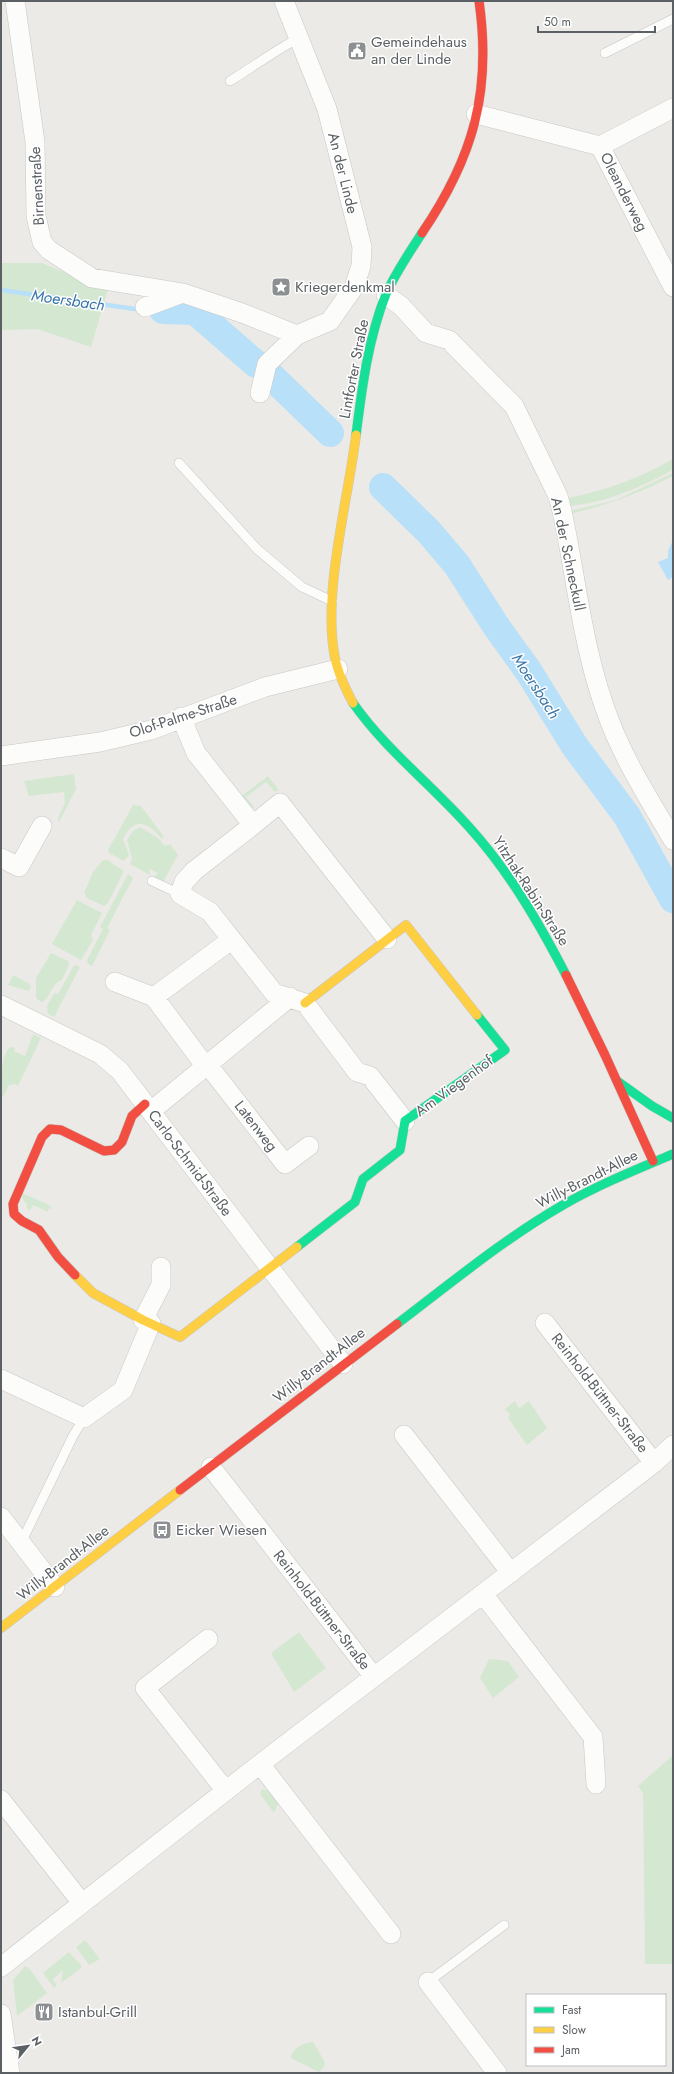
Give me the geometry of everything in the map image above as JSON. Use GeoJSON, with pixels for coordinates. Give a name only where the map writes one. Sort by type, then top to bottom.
{"type":"FeatureCollection","features":[{"type":"Feature","properties":{"kind":"street","name":"Birnenstraße"},"geometry":{"type":"LineString","coordinates":[[16,1],[35,142],[36,216],[42,242],[59,258],[92,278],[183,293],[304,332]]}},
{"type":"Feature","properties":{"kind":"street","name":"An der Linde"},"geometry":{"type":"LineString","coordinates":[[284,1],[326,109],[362,247],[361,266],[354,287],[330,321],[304,332]]}},
{"type":"Feature","properties":{"kind":"street","name":"Lintforter Straße"},"geometry":{"type":"LineString","coordinates":[[338,669],[333,639],[333,602],[372,334],[386,295],[398,271],[447,194],[463,158],[476,114],[483,60],[483,35],[479,1]]}},
{"type":"Feature","properties":{"kind":"street"},"geometry":{"type":"LineString","coordinates":[[600,146],[673,108]]}},
{"type":"Feature","properties":{"kind":"street","name":"Oleanderweg"},"geometry":{"type":"LineString","coordinates":[[476,114],[600,146],[673,287]]}},
{"type":"Feature","properties":{"kind":"street"},"geometry":{"type":"LineString","coordinates":[[145,307],[183,293]]}},
{"type":"Feature","properties":{"kind":"street","name":"An der Schneckull"},"geometry":{"type":"LineString","coordinates":[[386,295],[401,306],[426,332],[449,340],[514,406],[558,496],[562,511],[579,610],[592,665],[610,721],[627,761],[673,840]]}},
{"type":"Feature","properties":{"kind":"street"},"geometry":{"type":"LineString","coordinates":[[260,393],[267,364],[304,332]]}},
{"type":"Feature","properties":{"kind":"street","name":"Olof-Palme-Straße"},"geometry":{"type":"LineString","coordinates":[[1,756],[100,742],[151,730],[265,687],[338,669]]}},
{"type":"Feature","properties":{"kind":"street","name":"Yitzhak-Rabin-Straße"},"geometry":{"type":"LineString","coordinates":[[338,669],[346,690],[366,721],[480,839],[515,887],[555,954],[617,1081],[653,1161]]}},
{"type":"Feature","properties":{"kind":"street"},"geometry":{"type":"LineString","coordinates":[[181,718],[196,754],[253,825]]}},
{"type":"Feature","properties":{"kind":"street"},"geometry":{"type":"LineString","coordinates":[[387,940],[280,803],[194,871],[184,882],[180,894],[210,912],[274,993],[298,1000],[357,1072],[370,1076],[405,1121]]}},
{"type":"Feature","properties":{"kind":"street"},"geometry":{"type":"LineString","coordinates":[[1,858],[19,867],[42,826]]}},
{"type":"Feature","properties":{"kind":"street","name":"Am Viegenhof"},"geometry":{"type":"LineString","coordinates":[[147,1322],[180,1337],[355,1202],[363,1179],[400,1150],[405,1121],[505,1050],[406,925],[387,940],[298,1000]]}},
{"type":"Feature","properties":{"kind":"street"},"geometry":{"type":"LineString","coordinates":[[154,997],[231,940]]}},
{"type":"Feature","properties":{"kind":"street"},"geometry":{"type":"LineString","coordinates":[[115,982],[154,997],[207,1066]]}},
{"type":"Feature","properties":{"kind":"street"},"geometry":{"type":"LineString","coordinates":[[147,1322],[93,1293],[58,1257],[39,1230],[22,1221],[14,1214],[13,1204],[42,1137],[50,1129],[61,1130],[104,1152],[114,1150],[122,1142],[132,1116],[148,1108],[298,1000]]}},
{"type":"Feature","properties":{"kind":"street","name":"Carlo-Schmid-Straße"},"geometry":{"type":"LineString","coordinates":[[1,1005],[100,1054],[120,1071],[343,1364]]}},
{"type":"Feature","properties":{"kind":"street","name":"Latenweg"},"geometry":{"type":"LineString","coordinates":[[207,1066],[285,1164],[309,1146]]}},
{"type":"Feature","properties":{"kind":"street"},"geometry":{"type":"LineString","coordinates":[[617,1081],[652,1106],[673,1118]]}},
{"type":"Feature","properties":{"kind":"street","name":"Willy-Brandt-Allee"},"geometry":{"type":"LineString","coordinates":[[1,1628],[343,1364],[517,1234],[590,1191],[653,1161],[673,1154]]}},
{"type":"Feature","properties":{"kind":"street"},"geometry":{"type":"LineString","coordinates":[[1,1379],[84,1418],[123,1390],[161,1285],[161,1267]]}},
{"type":"Feature","properties":{"kind":"street","name":"Reinhold-Büttner-Straße"},"geometry":{"type":"LineString","coordinates":[[545,1324],[654,1463]]}},
{"type":"Feature","properties":{"kind":"street"},"geometry":{"type":"LineString","coordinates":[[404,1435],[511,1573]]}},
{"type":"Feature","properties":{"kind":"street","name":"Reinhold-Büttner-Straße"},"geometry":{"type":"LineString","coordinates":[[1,1967],[260,1764],[654,1463],[673,1445]]}},
{"type":"Feature","properties":{"kind":"street","name":"Reinhold-Büttner-Straße"},"geometry":{"type":"LineString","coordinates":[[211,1467],[374,1677]]}},
{"type":"Feature","properties":{"kind":"street"},"geometry":{"type":"LineString","coordinates":[[2,1519],[55,1587]]}},
{"type":"Feature","properties":{"kind":"street"},"geometry":{"type":"LineString","coordinates":[[483,1594],[592,1736],[596,1784]]}},
{"type":"Feature","properties":{"kind":"street"},"geometry":{"type":"LineString","coordinates":[[208,1639],[145,1688],[226,1791]]}},
{"type":"Feature","properties":{"kind":"street"},"geometry":{"type":"LineString","coordinates":[[260,1764],[391,1934]]}},
{"type":"Feature","properties":{"kind":"street"},"geometry":{"type":"LineString","coordinates":[[1,1800],[82,1903]]}},
{"type":"Feature","properties":{"kind":"street"},"geometry":{"type":"LineString","coordinates":[[428,1982],[497,2073]]}},
{"type":"Feature","properties":{"kind":"street"},"geometry":{"type":"LineString","coordinates":[[1,2014],[10,2073]]}},
{"type":"Feature","properties":{"kind":"lane"},"geometry":{"type":"LineString","coordinates":[[605,53],[673,19]]}},
{"type":"Feature","properties":{"kind":"lane"},"geometry":{"type":"LineString","coordinates":[[230,81],[250,69],[275,50],[299,38]]}},
{"type":"Feature","properties":{"kind":"lane"},"geometry":{"type":"LineString","coordinates":[[179,463],[257,549],[302,587],[333,602]]}},
{"type":"Feature","properties":{"kind":"lane"},"geometry":{"type":"LineString","coordinates":[[152,880],[180,894]]}},
{"type":"Feature","properties":{"kind":"lane"},"geometry":{"type":"LineString","coordinates":[[21,1543],[73,1436],[84,1418]]}},
{"type":"Feature","properties":{"kind":"lane"},"geometry":{"type":"LineString","coordinates":[[428,1982],[504,1925]]}},
{"type":"Feature","properties":{"kind":"green space"},"geometry":{"type":"Polygon","coordinates":[[[1,263],[42,263],[87,282],[109,286],[91,347],[37,329],[1,330],[1,263]]]}},
{"type":"Feature","properties":{"kind":"green space"},"geometry":{"type":"Polygon","coordinates":[[[673,459],[673,470],[648,483],[610,498],[569,506],[564,495],[569,498],[609,487],[635,478],[673,459]]]}},
{"type":"Feature","properties":{"kind":"green space"},"geometry":{"type":"Polygon","coordinates":[[[673,473],[673,476],[635,494],[597,507],[569,514],[570,511],[616,500],[673,473]]]}},
{"type":"Feature","properties":{"kind":"green space"},"geometry":{"type":"Polygon","coordinates":[[[74,774],[76,789],[59,822],[58,818],[65,803],[64,792],[29,796],[24,781],[74,774]]]}},
{"type":"Feature","properties":{"kind":"green space"},"geometry":{"type":"Polygon","coordinates":[[[268,776],[279,790],[275,792],[266,782],[246,797],[254,807],[251,809],[240,797],[268,776]]]}},
{"type":"Feature","properties":{"kind":"green space"},"geometry":{"type":"Polygon","coordinates":[[[133,805],[141,806],[164,837],[162,839],[157,833],[146,825],[136,824],[127,832],[123,839],[129,855],[124,861],[109,853],[108,850],[133,805]]]}},
{"type":"Feature","properties":{"kind":"green space"},"geometry":{"type":"Polygon","coordinates":[[[140,827],[158,838],[165,846],[170,844],[178,855],[163,882],[154,877],[158,873],[149,869],[150,875],[130,864],[132,859],[127,840],[133,831],[140,827]]]}},
{"type":"Feature","properties":{"kind":"green space"},"geometry":{"type":"Polygon","coordinates":[[[103,860],[107,860],[124,871],[108,903],[104,906],[87,898],[84,893],[93,872],[103,860]]]}},
{"type":"Feature","properties":{"kind":"green space"},"geometry":{"type":"Polygon","coordinates":[[[128,874],[133,878],[107,928],[110,930],[92,966],[88,964],[87,960],[103,929],[100,927],[128,874]]]}},
{"type":"Feature","properties":{"kind":"green space"},"geometry":{"type":"Polygon","coordinates":[[[77,900],[102,913],[91,935],[93,940],[81,960],[52,944],[77,900]]]}},
{"type":"Feature","properties":{"kind":"green space"},"geometry":{"type":"Polygon","coordinates":[[[51,953],[68,961],[69,965],[62,980],[55,985],[47,998],[41,1002],[36,998],[36,978],[51,953]]]}},
{"type":"Feature","properties":{"kind":"green space"},"geometry":{"type":"Polygon","coordinates":[[[76,965],[80,967],[54,1017],[48,1014],[47,1006],[54,993],[58,994],[73,967],[76,965]]]}},
{"type":"Feature","properties":{"kind":"green space"},"geometry":{"type":"Polygon","coordinates":[[[13,975],[31,986],[29,991],[8,985],[13,975]]]}},
{"type":"Feature","properties":{"kind":"green space"},"geometry":{"type":"Polygon","coordinates":[[[33,1034],[41,1038],[18,1086],[15,1084],[9,1085],[3,1097],[1,1096],[1,1076],[5,1054],[8,1049],[12,1047],[15,1048],[14,1051],[25,1056],[33,1034]]]}},
{"type":"Feature","properties":{"kind":"green space"},"geometry":{"type":"Polygon","coordinates":[[[22,1193],[49,1205],[52,1208],[48,1209],[48,1212],[33,1205],[30,1211],[26,1207],[27,1204],[23,1200],[22,1193]]]}},
{"type":"Feature","properties":{"kind":"green space"},"geometry":{"type":"Polygon","coordinates":[[[515,1401],[519,1408],[529,1401],[547,1428],[527,1445],[508,1418],[510,1414],[505,1409],[515,1401]]]}},
{"type":"Feature","properties":{"kind":"green space"},"geometry":{"type":"Polygon","coordinates":[[[299,1632],[326,1668],[294,1692],[271,1653],[299,1632]]]}},
{"type":"Feature","properties":{"kind":"green space"},"geometry":{"type":"Polygon","coordinates":[[[489,1659],[508,1661],[519,1677],[493,1698],[480,1678],[489,1659]]]}},
{"type":"Feature","properties":{"kind":"green space"},"geometry":{"type":"Polygon","coordinates":[[[673,1755],[673,1964],[645,1964],[643,1793],[638,1786],[673,1755]]]}},
{"type":"Feature","properties":{"kind":"green space"},"geometry":{"type":"Polygon","coordinates":[[[262,1789],[271,1791],[280,1799],[274,1813],[260,1794],[262,1789]]]}},
{"type":"Feature","properties":{"kind":"green space"},"geometry":{"type":"Polygon","coordinates":[[[85,1940],[100,1959],[89,1965],[76,1947],[85,1940]]]}},
{"type":"Feature","properties":{"kind":"green space"},"geometry":{"type":"Polygon","coordinates":[[[69,1952],[81,1965],[81,1968],[61,1983],[63,1970],[53,1979],[57,1986],[54,1988],[43,1973],[69,1952]]]}},
{"type":"Feature","properties":{"kind":"green space"},"geometry":{"type":"Polygon","coordinates":[[[25,1966],[29,1968],[47,1993],[17,2016],[13,1980],[25,1966]]]}},
{"type":"Feature","properties":{"kind":"green space"},"geometry":{"type":"Polygon","coordinates":[[[313,2042],[325,2062],[324,2067],[319,2072],[291,2058],[296,2049],[306,2043],[313,2042]]]}},
{"type":"Feature","properties":{"kind":"water"},"geometry":{"type":"Polygon","coordinates":[[[673,540],[673,577],[668,580],[658,562],[668,558],[668,551],[673,540]]]}},
{"type":"Feature","properties":{"kind":"waterway","name":"Moersbach"},"geometry":{"type":"LineString","coordinates":[[1,290],[135,309]]}},
{"type":"Feature","properties":{"kind":"waterway","name":"Moersbach"},"geometry":{"type":"LineString","coordinates":[[163,310],[195,311],[256,364]]}},
{"type":"Feature","properties":{"kind":"waterway","name":"Moersbach"},"geometry":{"type":"LineString","coordinates":[[271,376],[330,433]]}},
{"type":"Feature","properties":{"kind":"waterway","name":"Moersbach"},"geometry":{"type":"LineString","coordinates":[[383,487],[429,532],[457,565],[496,626],[529,672],[574,745],[627,816],[673,899]]}},
{"type":"Feature","properties":{"kind":"traffic: fast"},"geometry":{"type":"LineString","coordinates":[[356,435],[366,364],[380,311],[394,278],[422,233]]}},
{"type":"Feature","properties":{"kind":"traffic: fast"},"geometry":{"type":"LineString","coordinates":[[353,703],[394,752],[454,811],[484,844],[522,898],[566,975]]}},
{"type":"Feature","properties":{"kind":"traffic: fast"},"geometry":{"type":"LineString","coordinates":[[297,1247],[355,1202],[363,1179],[400,1150],[405,1121],[505,1050],[477,1015]]}},
{"type":"Feature","properties":{"kind":"traffic: fast"},"geometry":{"type":"LineString","coordinates":[[617,1081],[652,1106],[673,1118]]}},
{"type":"Feature","properties":{"kind":"traffic: fast"},"geometry":{"type":"LineString","coordinates":[[397,1324],[478,1262],[541,1218],[590,1191],[673,1154]]}},
{"type":"Feature","properties":{"kind":"traffic: slow"},"geometry":{"type":"LineString","coordinates":[[353,703],[342,681],[335,658],[332,633],[332,605],[338,547],[356,435]]}},
{"type":"Feature","properties":{"kind":"traffic: slow"},"geometry":{"type":"LineString","coordinates":[[305,1003],[406,925],[477,1015]]}},
{"type":"Feature","properties":{"kind":"traffic: slow"},"geometry":{"type":"LineString","coordinates":[[75,1275],[93,1293],[143,1320],[180,1337],[297,1247]]}},
{"type":"Feature","properties":{"kind":"traffic: slow"},"geometry":{"type":"LineString","coordinates":[[1,1628],[180,1490]]}},
{"type":"Feature","properties":{"kind":"traffic: jam"},"geometry":{"type":"LineString","coordinates":[[422,233],[440,205],[454,178],[466,151],[474,123],[480,95],[483,65],[479,1]]}},
{"type":"Feature","properties":{"kind":"traffic: jam"},"geometry":{"type":"LineString","coordinates":[[566,975],[605,1055],[653,1161]]}},
{"type":"Feature","properties":{"kind":"traffic: jam"},"geometry":{"type":"LineString","coordinates":[[75,1275],[58,1257],[39,1230],[22,1221],[14,1214],[13,1204],[42,1137],[50,1129],[61,1130],[104,1151],[114,1150],[122,1142],[132,1116],[145,1104]]}},
{"type":"Feature","properties":{"kind":"traffic: jam"},"geometry":{"type":"LineString","coordinates":[[180,1490],[397,1324]]}},
{"type":"Feature","properties":{"kind":"place","name":"Gemeindehaus an der Linde"},"geometry":{"type":"Point","coordinates":[357,51]}},
{"type":"Feature","properties":{"kind":"place","name":"Kriegerdenkmal"},"geometry":{"type":"Point","coordinates":[281,287]}},
{"type":"Feature","properties":{"kind":"place","name":"Eicker Wiesen"},"geometry":{"type":"Point","coordinates":[162,1530]}},
{"type":"Feature","properties":{"kind":"place","name":"Istanbul-Grill"},"geometry":{"type":"Point","coordinates":[44,2012]}}]}
